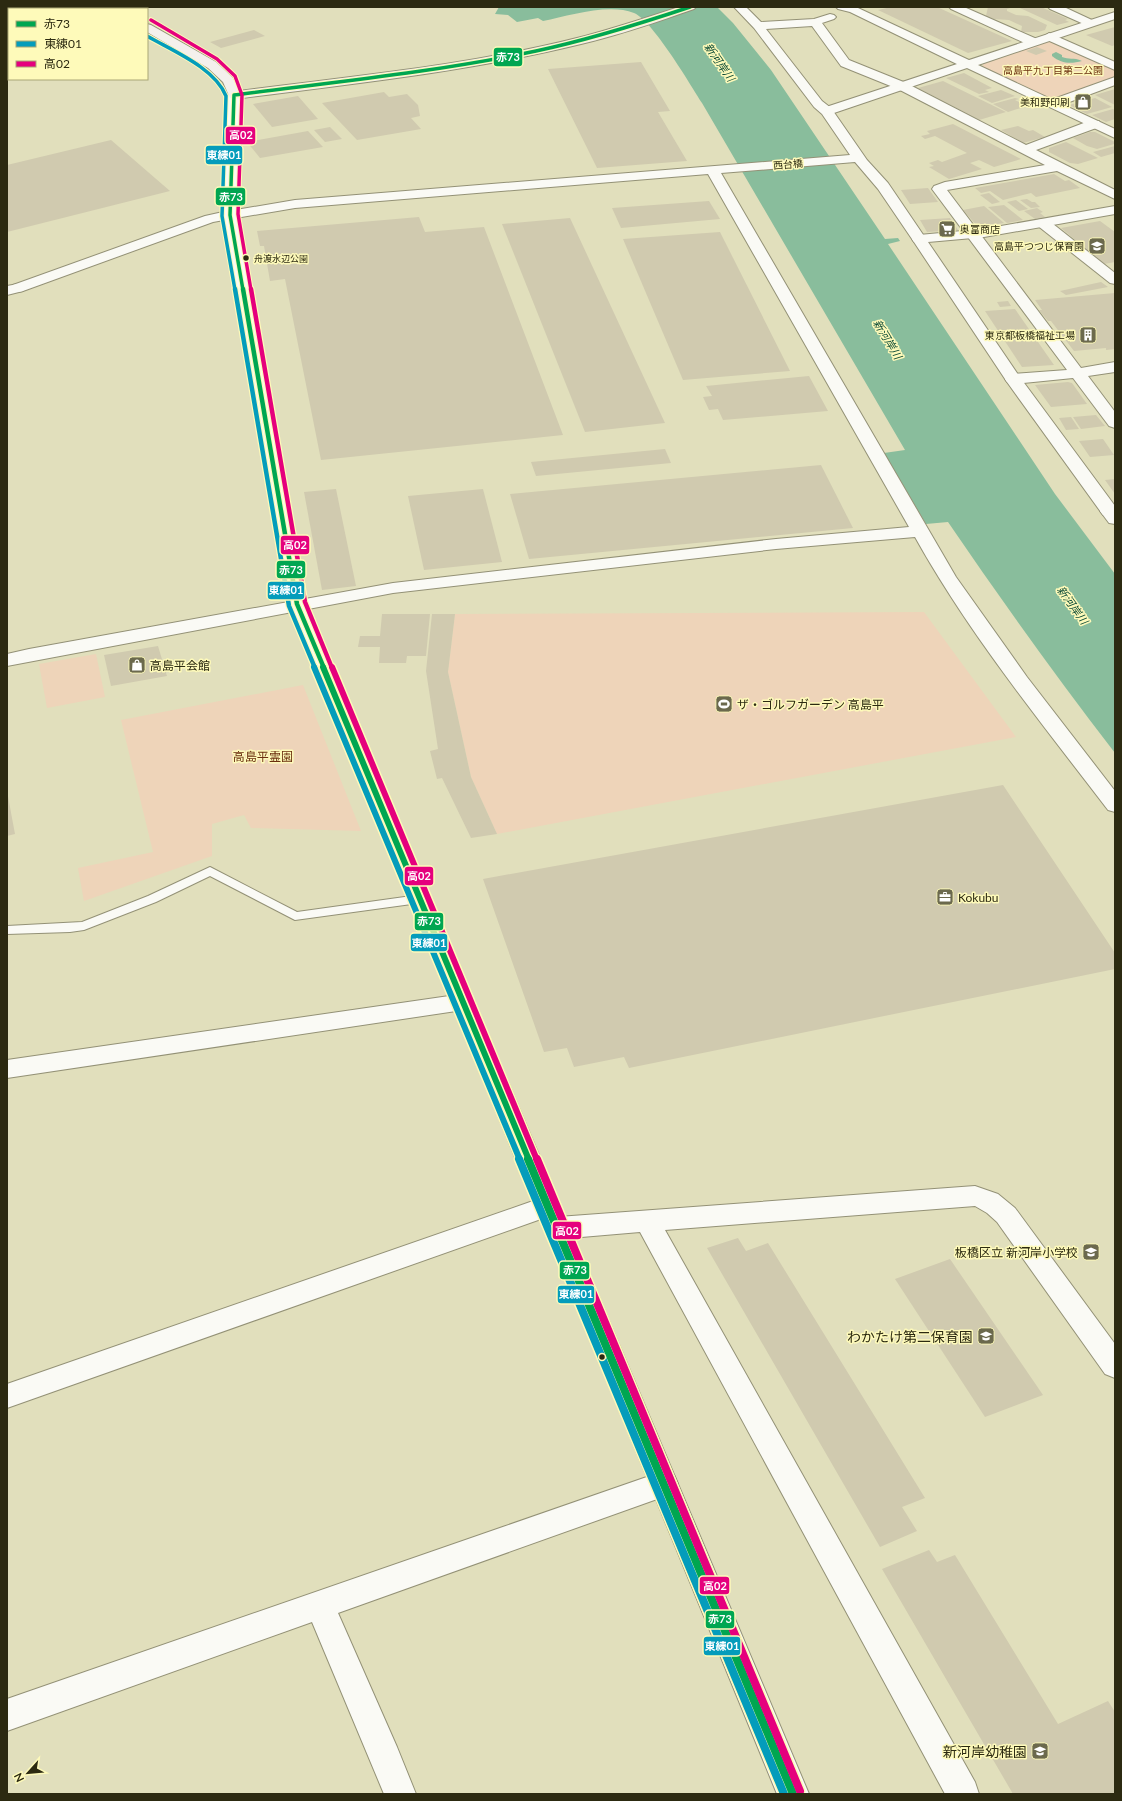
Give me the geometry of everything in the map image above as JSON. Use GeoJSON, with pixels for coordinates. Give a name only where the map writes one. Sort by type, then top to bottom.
{"type":"FeatureCollection","features":[{"type":"Feature","properties":{"kind":"main road"},"geometry":{"type":"LineString","coordinates":[[148,28],[212,65],[229,81],[234,95],[483,61],[533,51],[611,32],[690,7]]}},
{"type":"Feature","properties":{"kind":"street"},"geometry":{"type":"LineString","coordinates":[[740,7],[758,26],[818,104],[827,111],[859,158],[883,186],[1013,380],[1113,514]]}},
{"type":"Feature","properties":{"kind":"street"},"geometry":{"type":"LineString","coordinates":[[955,7],[1033,42]]}},
{"type":"Feature","properties":{"kind":"street"},"geometry":{"type":"LineString","coordinates":[[1054,7],[1090,23]]}},
{"type":"Feature","properties":{"kind":"street"},"geometry":{"type":"LineString","coordinates":[[758,26],[815,22],[853,8],[1115,134]]}},
{"type":"Feature","properties":{"kind":"street"},"geometry":{"type":"LineString","coordinates":[[827,111],[1115,15]]}},
{"type":"Feature","properties":{"kind":"street"},"geometry":{"type":"LineString","coordinates":[[815,22],[845,63],[902,86],[1115,195]]}},
{"type":"Feature","properties":{"kind":"street"},"geometry":{"type":"LineString","coordinates":[[1049,37],[1115,66]]}},
{"type":"Feature","properties":{"kind":"street"},"geometry":{"type":"LineString","coordinates":[[1052,104],[1115,81]]}},
{"type":"Feature","properties":{"kind":"street"},"geometry":{"type":"LineString","coordinates":[[234,95],[230,215],[297,604],[793,1794]]}},
{"type":"Feature","properties":{"kind":"street"},"geometry":{"type":"LineString","coordinates":[[1025,150],[1094,124]]}},
{"type":"Feature","properties":{"kind":"street","name":"西台橋"},"geometry":{"type":"LineString","coordinates":[[12,290],[210,219],[295,204],[859,158]]}},
{"type":"Feature","properties":{"kind":"street"},"geometry":{"type":"LineString","coordinates":[[1058,167],[945,186],[939,189],[1115,423]]}},
{"type":"Feature","properties":{"kind":"street"},"geometry":{"type":"LineString","coordinates":[[715,170],[751,236],[947,578],[1024,687],[1115,805]]}},
{"type":"Feature","properties":{"kind":"street"},"geometry":{"type":"LineString","coordinates":[[919,239],[973,235],[1115,210]]}},
{"type":"Feature","properties":{"kind":"street"},"geometry":{"type":"LineString","coordinates":[[1043,223],[1115,280]]}},
{"type":"Feature","properties":{"kind":"street"},"geometry":{"type":"LineString","coordinates":[[1013,380],[1077,374],[1115,366]]}},
{"type":"Feature","properties":{"kind":"street"},"geometry":{"type":"LineString","coordinates":[[7,660],[253,614],[297,604],[393,588],[776,544],[920,531]]}},
{"type":"Feature","properties":{"kind":"street"},"geometry":{"type":"LineString","coordinates":[[7,1069],[462,1002]]}},
{"type":"Feature","properties":{"kind":"street"},"geometry":{"type":"LineString","coordinates":[[7,1396],[553,1217],[647,1221],[975,1196],[987,1199],[998,1206],[1006,1215],[1115,1366]]}},
{"type":"Feature","properties":{"kind":"street"},"geometry":{"type":"LineString","coordinates":[[647,1221],[963,1794]]}},
{"type":"Feature","properties":{"kind":"street"},"geometry":{"type":"LineString","coordinates":[[7,1715],[664,1484]]}},
{"type":"Feature","properties":{"kind":"street"},"geometry":{"type":"LineString","coordinates":[[320,1606],[386,1758],[400,1794]]}},
{"type":"Feature","properties":{"kind":"lane"},"geometry":{"type":"LineString","coordinates":[[7,930],[70,928],[84,926],[152,899],[210,871],[295,916],[419,899]]}},
{"type":"Feature","properties":{"kind":"green space","name":"高島平九丁目第二公園"},"geometry":{"type":"Polygon","coordinates":[[[1048,42],[1056,42],[1115,68],[1115,77],[1057,99],[1050,98],[983,67],[983,64],[1048,42]]]}},
{"type":"Feature","properties":{"kind":"green space","name":"ザ・ゴルフガーデン 高島平"},"geometry":{"type":"Polygon","coordinates":[[[924,612],[1016,737],[497,834],[471,777],[448,672],[455,614],[924,612]]]}},
{"type":"Feature","properties":{"kind":"green space"},"geometry":{"type":"Polygon","coordinates":[[[96,654],[105,697],[47,708],[39,664],[96,654]]]}},
{"type":"Feature","properties":{"kind":"green space","name":"高島平霊園"},"geometry":{"type":"Polygon","coordinates":[[[303,685],[361,831],[251,828],[244,815],[212,824],[212,856],[84,901],[78,868],[153,852],[121,720],[303,685]]]}},
{"type":"Feature","properties":{"kind":"water","name":"新河岸川"},"geometry":{"type":"Polygon","coordinates":[[[499,7],[717,7],[733,23],[771,70],[885,239],[898,238],[900,241],[888,244],[1055,494],[1115,574],[1115,753],[1030,639],[948,522],[926,524],[884,453],[905,450],[702,103],[680,68],[651,27],[642,18],[634,13],[624,10],[612,9],[588,11],[543,21],[538,18],[517,22],[508,15],[495,14],[499,7]]]}},
{"type":"Feature","properties":{"kind":"water"},"geometry":{"type":"Polygon","coordinates":[[[1056,52],[1064,58],[1082,61],[1074,63],[1063,62],[1052,56],[1052,54],[1056,52]]]}},
{"type":"Feature","properties":{"kind":"building"},"geometry":{"type":"Polygon","coordinates":[[[891,7],[937,7],[1012,41],[968,53],[878,10],[891,7]]]}},
{"type":"Feature","properties":{"kind":"building"},"geometry":{"type":"Polygon","coordinates":[[[988,7],[1014,7],[1007,9],[1007,11],[1016,15],[1028,16],[1047,25],[1045,30],[1038,32],[1021,32],[1022,26],[1009,20],[994,19],[986,16],[988,7]]]}},
{"type":"Feature","properties":{"kind":"building"},"geometry":{"type":"Polygon","coordinates":[[[1041,7],[1068,19],[1065,20],[1069,22],[1057,25],[1020,8],[1041,7]]]}},
{"type":"Feature","properties":{"kind":"building"},"geometry":{"type":"Polygon","coordinates":[[[1115,27],[1115,45],[1112,46],[1086,35],[1115,27]]]}},
{"type":"Feature","properties":{"kind":"building"},"geometry":{"type":"Polygon","coordinates":[[[254,30],[265,36],[221,48],[210,42],[254,30]]]}},
{"type":"Feature","properties":{"kind":"building"},"geometry":{"type":"Polygon","coordinates":[[[1037,47],[1047,51],[1036,55],[1026,51],[1037,47]]]}},
{"type":"Feature","properties":{"kind":"building"},"geometry":{"type":"Polygon","coordinates":[[[641,62],[670,111],[658,112],[687,161],[597,168],[548,69],[641,62]]]}},
{"type":"Feature","properties":{"kind":"building"},"geometry":{"type":"Polygon","coordinates":[[[964,73],[992,88],[985,90],[989,92],[979,94],[946,78],[964,73]]]}},
{"type":"Feature","properties":{"kind":"building"},"geometry":{"type":"Polygon","coordinates":[[[943,81],[1006,112],[979,120],[918,88],[943,81]]]}},
{"type":"Feature","properties":{"kind":"building"},"geometry":{"type":"Polygon","coordinates":[[[1115,89],[1115,105],[1095,95],[1115,89]]]}},
{"type":"Feature","properties":{"kind":"building"},"geometry":{"type":"Polygon","coordinates":[[[1001,90],[1015,96],[992,103],[978,96],[1001,90]]]}},
{"type":"Feature","properties":{"kind":"building"},"geometry":{"type":"Polygon","coordinates":[[[384,92],[389,97],[407,94],[418,105],[420,116],[411,118],[421,129],[357,140],[322,103],[384,92]]]}},
{"type":"Feature","properties":{"kind":"building"},"geometry":{"type":"Polygon","coordinates":[[[298,96],[318,119],[272,127],[253,104],[298,96]]]}},
{"type":"Feature","properties":{"kind":"building"},"geometry":{"type":"Polygon","coordinates":[[[1015,98],[1019,99],[1015,100],[1027,106],[1008,112],[993,104],[1015,98]]]}},
{"type":"Feature","properties":{"kind":"building"},"geometry":{"type":"Polygon","coordinates":[[[1095,98],[1112,107],[1087,114],[1069,105],[1095,98]]]}},
{"type":"Feature","properties":{"kind":"building"},"geometry":{"type":"Polygon","coordinates":[[[1113,109],[1115,110],[1115,119],[1106,122],[1092,115],[1113,109]]]}},
{"type":"Feature","properties":{"kind":"building"},"geometry":{"type":"Polygon","coordinates":[[[953,124],[1021,159],[994,167],[979,160],[970,163],[982,169],[949,179],[929,167],[934,166],[929,163],[938,160],[942,162],[967,153],[935,136],[925,139],[921,136],[930,134],[927,131],[953,124]]]}},
{"type":"Feature","properties":{"kind":"building"},"geometry":{"type":"Polygon","coordinates":[[[1018,126],[1029,131],[1033,130],[1045,137],[1023,143],[1001,130],[1018,126]]]}},
{"type":"Feature","properties":{"kind":"building"},"geometry":{"type":"Polygon","coordinates":[[[330,127],[342,139],[325,142],[314,130],[330,127]]]}},
{"type":"Feature","properties":{"kind":"building"},"geometry":{"type":"Polygon","coordinates":[[[308,131],[323,147],[260,158],[247,142],[308,131]]]}},
{"type":"Feature","properties":{"kind":"building"},"geometry":{"type":"Polygon","coordinates":[[[1090,132],[1095,132],[1115,142],[1114,144],[1097,149],[1087,146],[1073,138],[1090,132]]]}},
{"type":"Feature","properties":{"kind":"building"},"geometry":{"type":"Polygon","coordinates":[[[111,140],[170,191],[7,232],[7,165],[111,140]]]}},
{"type":"Feature","properties":{"kind":"building"},"geometry":{"type":"Polygon","coordinates":[[[1066,142],[1098,158],[1078,164],[1070,163],[1049,152],[1049,148],[1066,142]]]}},
{"type":"Feature","properties":{"kind":"building"},"geometry":{"type":"Polygon","coordinates":[[[1115,146],[1115,153],[1101,157],[1093,152],[1115,146]]]}},
{"type":"Feature","properties":{"kind":"building"},"geometry":{"type":"Polygon","coordinates":[[[1054,174],[1065,181],[1069,180],[1080,188],[1036,197],[1031,193],[1003,200],[990,191],[981,193],[975,188],[1054,174]]]}},
{"type":"Feature","properties":{"kind":"building"},"geometry":{"type":"Polygon","coordinates":[[[928,188],[938,202],[910,204],[901,190],[928,188]]]}},
{"type":"Feature","properties":{"kind":"building"},"geometry":{"type":"Polygon","coordinates":[[[989,193],[1000,202],[992,204],[980,195],[989,193]]]}},
{"type":"Feature","properties":{"kind":"building"},"geometry":{"type":"Polygon","coordinates":[[[1027,199],[1035,202],[1040,207],[1031,208],[1020,200],[1027,199]]]}},
{"type":"Feature","properties":{"kind":"building"},"geometry":{"type":"Polygon","coordinates":[[[1016,200],[1028,209],[1019,211],[1007,202],[1016,200]]]}},
{"type":"Feature","properties":{"kind":"building"},"geometry":{"type":"Polygon","coordinates":[[[709,201],[720,219],[621,228],[612,208],[709,201]]]}},
{"type":"Feature","properties":{"kind":"building"},"geometry":{"type":"Polygon","coordinates":[[[1004,205],[1023,220],[1007,223],[988,207],[1004,205]]]}},
{"type":"Feature","properties":{"kind":"building"},"geometry":{"type":"Polygon","coordinates":[[[984,206],[1004,223],[978,227],[963,210],[984,206]]]}},
{"type":"Feature","properties":{"kind":"building"},"geometry":{"type":"Polygon","coordinates":[[[1037,208],[1043,212],[1040,213],[1045,217],[1035,219],[1024,211],[1037,208]]]}},
{"type":"Feature","properties":{"kind":"building"},"geometry":{"type":"Polygon","coordinates":[[[419,217],[425,232],[484,227],[563,435],[321,460],[285,279],[270,281],[264,246],[260,246],[257,231],[419,217]]]}},
{"type":"Feature","properties":{"kind":"building"},"geometry":{"type":"Polygon","coordinates":[[[570,218],[665,423],[585,432],[502,224],[570,218]]]}},
{"type":"Feature","properties":{"kind":"building"},"geometry":{"type":"Polygon","coordinates":[[[950,218],[958,230],[927,232],[920,220],[950,218]]]}},
{"type":"Feature","properties":{"kind":"building","name":"高島平つつじ保育園"},"geometry":{"type":"Polygon","coordinates":[[[1100,221],[1115,232],[1115,262],[1104,264],[1061,228],[1100,221]]]}},
{"type":"Feature","properties":{"kind":"building"},"geometry":{"type":"Polygon","coordinates":[[[720,232],[790,371],[683,380],[623,239],[720,232]]]}},
{"type":"Feature","properties":{"kind":"building"},"geometry":{"type":"Polygon","coordinates":[[[1101,282],[1108,287],[1066,295],[1060,291],[1101,282]]]}},
{"type":"Feature","properties":{"kind":"building","name":"東京都板橋福祉工場"},"geometry":{"type":"Polygon","coordinates":[[[1115,293],[1115,349],[1106,350],[1106,348],[1074,351],[1051,321],[1048,321],[1039,310],[1042,310],[1035,300],[1115,293]]]}},
{"type":"Feature","properties":{"kind":"building"},"geometry":{"type":"Polygon","coordinates":[[[1008,301],[1011,306],[1000,307],[997,302],[1008,301]]]}},
{"type":"Feature","properties":{"kind":"building"},"geometry":{"type":"Polygon","coordinates":[[[1015,309],[1054,365],[1022,367],[985,311],[1015,309]]]}},
{"type":"Feature","properties":{"kind":"building"},"geometry":{"type":"Polygon","coordinates":[[[809,376],[828,411],[723,420],[718,409],[709,410],[703,397],[712,396],[706,386],[809,376]]]}},
{"type":"Feature","properties":{"kind":"building"},"geometry":{"type":"Polygon","coordinates":[[[1068,382],[1072,383],[1087,404],[1051,407],[1035,385],[1068,382]]]}},
{"type":"Feature","properties":{"kind":"building"},"geometry":{"type":"Polygon","coordinates":[[[1096,415],[1105,426],[1081,429],[1073,417],[1096,415]]]}},
{"type":"Feature","properties":{"kind":"building"},"geometry":{"type":"Polygon","coordinates":[[[1071,417],[1079,429],[1066,430],[1059,418],[1071,417]]]}},
{"type":"Feature","properties":{"kind":"building"},"geometry":{"type":"Polygon","coordinates":[[[1103,439],[1114,455],[1090,457],[1079,441],[1103,439]]]}},
{"type":"Feature","properties":{"kind":"building"},"geometry":{"type":"Polygon","coordinates":[[[665,449],[671,463],[536,476],[531,462],[665,449]]]}},
{"type":"Feature","properties":{"kind":"building"},"geometry":{"type":"Polygon","coordinates":[[[821,465],[853,528],[529,559],[510,494],[821,465]]]}},
{"type":"Feature","properties":{"kind":"building"},"geometry":{"type":"Polygon","coordinates":[[[1115,479],[1115,494],[1105,480],[1115,479]]]}},
{"type":"Feature","properties":{"kind":"building"},"geometry":{"type":"Polygon","coordinates":[[[336,489],[356,586],[322,590],[304,492],[336,489]]]}},
{"type":"Feature","properties":{"kind":"building"},"geometry":{"type":"Polygon","coordinates":[[[483,489],[502,562],[424,570],[408,496],[483,489]]]}},
{"type":"Feature","properties":{"kind":"building"},"geometry":{"type":"Polygon","coordinates":[[[382,614],[430,614],[426,656],[407,656],[406,663],[379,663],[380,647],[358,647],[360,636],[380,636],[382,614]]]}},
{"type":"Feature","properties":{"kind":"building"},"geometry":{"type":"Polygon","coordinates":[[[432,614],[455,614],[448,672],[471,777],[497,834],[471,838],[442,778],[437,779],[430,751],[438,749],[426,671],[432,614]]]}},
{"type":"Feature","properties":{"kind":"building"},"geometry":{"type":"Polygon","coordinates":[[[158,646],[167,676],[111,686],[104,655],[158,646]]]}},
{"type":"Feature","properties":{"kind":"building"},"geometry":{"type":"Polygon","coordinates":[[[1003,785],[1115,953],[1115,969],[629,1068],[624,1057],[574,1067],[567,1048],[544,1052],[483,879],[1003,785]]]}},
{"type":"Feature","properties":{"kind":"building"},"geometry":{"type":"Polygon","coordinates":[[[7,791],[15,834],[7,836],[7,791]]]}},
{"type":"Feature","properties":{"kind":"building"},"geometry":{"type":"Polygon","coordinates":[[[738,1238],[746,1251],[768,1243],[925,1498],[902,1507],[917,1531],[880,1547],[707,1248],[738,1238]]]}},
{"type":"Feature","properties":{"kind":"building"},"geometry":{"type":"Polygon","coordinates":[[[950,1259],[1043,1395],[985,1417],[895,1279],[950,1259]]]}},
{"type":"Feature","properties":{"kind":"building"},"geometry":{"type":"Polygon","coordinates":[[[929,1550],[937,1562],[955,1555],[1058,1724],[1108,1701],[1115,1712],[1115,1794],[1013,1794],[882,1569],[929,1550]]]}},
{"type":"Feature","properties":{"kind":"transit line","name":"赤73"},"geometry":{"type":"LineString","coordinates":[[690,7],[580,41],[494,60],[408,73],[234,95],[230,215],[297,604],[793,1794]]}},
{"type":"Feature","properties":{"kind":"transit line","name":"高02"},"geometry":{"type":"LineString","coordinates":[[151,20],[217,59],[235,76],[242,95],[238,214],[305,602],[800,1791]]}},
{"type":"Feature","properties":{"kind":"transit line","name":"東練01"},"geometry":{"type":"LineString","coordinates":[[148,37],[207,71],[222,86],[226,96],[222,216],[289,606],[784,1794]]}},
{"type":"Feature","properties":{"kind":"place","name":"美和野印刷"},"geometry":{"type":"Point","coordinates":[1083,102]}},
{"type":"Feature","properties":{"kind":"place","name":"奥富商店"},"geometry":{"type":"Point","coordinates":[947,229]}},
{"type":"Feature","properties":{"kind":"place","name":"高島平つつじ保育園"},"geometry":{"type":"Point","coordinates":[1097,246]}},
{"type":"Feature","properties":{"kind":"place","name":"舟渡水辺公園"},"geometry":{"type":"Point","coordinates":[246,258]}},
{"type":"Feature","properties":{"kind":"place","name":"東京都板橋福祉工場"},"geometry":{"type":"Point","coordinates":[1088,335]}},
{"type":"Feature","properties":{"kind":"place","name":"高島平会館"},"geometry":{"type":"Point","coordinates":[137,665]}},
{"type":"Feature","properties":{"kind":"place","name":"ザ・ゴルフガーデン 高島平"},"geometry":{"type":"Point","coordinates":[724,704]}},
{"type":"Feature","properties":{"kind":"place","name":"Kokubu"},"geometry":{"type":"Point","coordinates":[945,897]}},
{"type":"Feature","properties":{"kind":"place","name":"板橋区立 新河岸小学校"},"geometry":{"type":"Point","coordinates":[1091,1252]}},
{"type":"Feature","properties":{"kind":"place","name":"わかたけ第二保育園"},"geometry":{"type":"Point","coordinates":[986,1336]}},
{"type":"Feature","properties":{"kind":"place","name":"新河岸幼稚園"},"geometry":{"type":"Point","coordinates":[1040,1751]}}]}
